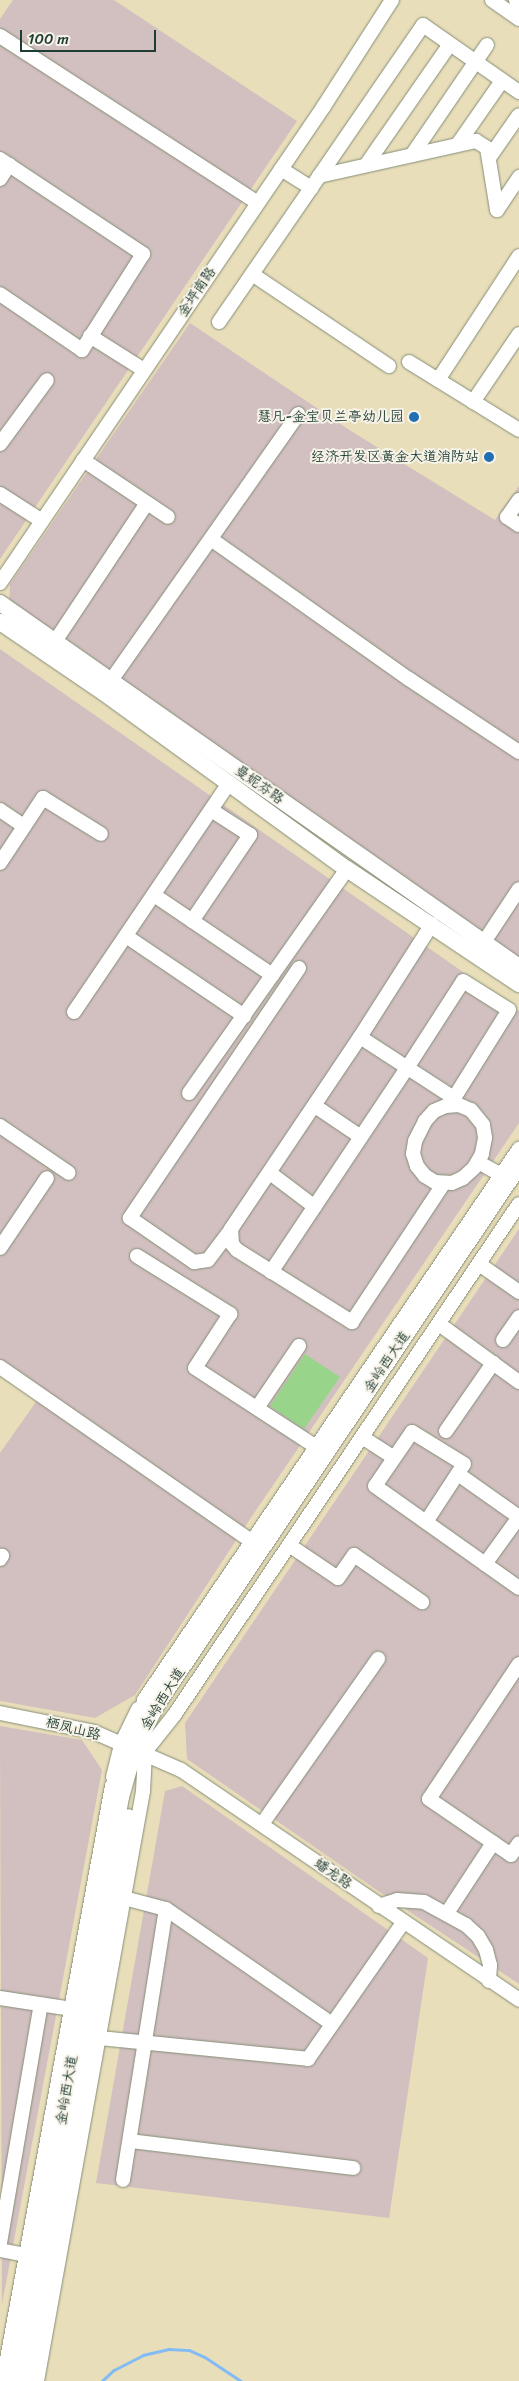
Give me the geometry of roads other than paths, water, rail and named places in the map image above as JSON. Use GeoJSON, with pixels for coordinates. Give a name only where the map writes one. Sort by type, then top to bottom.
{"type":"FeatureCollection","features":[{"type":"Feature","properties":{"kind":"main road","name":"曼妮芬路"},"geometry":{"type":"LineString","coordinates":[[0,603],[51,648]]}},
{"type":"Feature","properties":{"kind":"main road","name":"曼妮芬路"},"geometry":{"type":"LineString","coordinates":[[0,622],[51,648],[107,686],[480,948],[519,984]]}},
{"type":"Feature","properties":{"kind":"main road","name":"曼妮芬路"},"geometry":{"type":"LineString","coordinates":[[107,686],[229,783],[347,869],[432,924],[519,967]]}},
{"type":"Feature","properties":{"kind":"main road","name":"金岭西大道"},"geometry":{"type":"LineString","coordinates":[[15,2381],[119,1807],[156,1706],[519,1166]]}},
{"type":"Feature","properties":{"kind":"main road","name":"金岭西大道"},"geometry":{"type":"LineString","coordinates":[[26,2381],[132,1799],[139,1750],[519,1185]]}},
{"type":"Feature","properties":{"kind":"street","name":"金坪南路"},"geometry":{"type":"LineString","coordinates":[[0,583],[281,169],[392,0]]}},
{"type":"Feature","properties":{"kind":"street"},"geometry":{"type":"LineString","coordinates":[[492,0],[519,19]]}},
{"type":"Feature","properties":{"kind":"street"},"geometry":{"type":"LineString","coordinates":[[219,322],[423,25],[519,92]]}},
{"type":"Feature","properties":{"kind":"street"},"geometry":{"type":"LineString","coordinates":[[0,36],[258,203]]}},
{"type":"Feature","properties":{"kind":"street"},"geometry":{"type":"LineString","coordinates":[[366,165],[450,44]]}},
{"type":"Feature","properties":{"kind":"street"},"geometry":{"type":"LineString","coordinates":[[412,155],[487,45]]}},
{"type":"Feature","properties":{"kind":"street"},"geometry":{"type":"LineString","coordinates":[[458,144],[502,81]]}},
{"type":"Feature","properties":{"kind":"street"},"geometry":{"type":"LineString","coordinates":[[489,158],[519,115]]}},
{"type":"Feature","properties":{"kind":"street"},"geometry":{"type":"LineString","coordinates":[[319,176],[476,141],[487,148],[497,210],[519,177]]}},
{"type":"Feature","properties":{"kind":"street"},"geometry":{"type":"LineString","coordinates":[[0,179],[5,162],[143,254],[82,350],[0,294]]}},
{"type":"Feature","properties":{"kind":"street"},"geometry":{"type":"LineString","coordinates":[[281,169],[311,188]]}},
{"type":"Feature","properties":{"kind":"street"},"geometry":{"type":"LineString","coordinates":[[438,380],[519,256]]}},
{"type":"Feature","properties":{"kind":"street"},"geometry":{"type":"LineString","coordinates":[[252,274],[389,366]]}},
{"type":"Feature","properties":{"kind":"street"},"geometry":{"type":"LineString","coordinates":[[473,402],[519,334]]}},
{"type":"Feature","properties":{"kind":"street"},"geometry":{"type":"LineString","coordinates":[[90,336],[144,370]]}},
{"type":"Feature","properties":{"kind":"street"},"geometry":{"type":"LineString","coordinates":[[409,362],[518,428]]}},
{"type":"Feature","properties":{"kind":"street"},"geometry":{"type":"LineString","coordinates":[[0,444],[47,380]]}},
{"type":"Feature","properties":{"kind":"street"},"geometry":{"type":"LineString","coordinates":[[107,686],[298,414]]}},
{"type":"Feature","properties":{"kind":"street"},"geometry":{"type":"LineString","coordinates":[[83,460],[168,517]]}},
{"type":"Feature","properties":{"kind":"street"},"geometry":{"type":"LineString","coordinates":[[0,494],[42,521]]}},
{"type":"Feature","properties":{"kind":"street"},"geometry":{"type":"LineString","coordinates":[[519,500],[507,517],[519,525]]}},
{"type":"Feature","properties":{"kind":"street"},"geometry":{"type":"LineString","coordinates":[[51,648],[146,503]]}},
{"type":"Feature","properties":{"kind":"street"},"geometry":{"type":"LineString","coordinates":[[211,539],[409,679],[519,752]]}},
{"type":"Feature","properties":{"kind":"street"},"geometry":{"type":"LineString","coordinates":[[74,1012],[229,783]]}},
{"type":"Feature","properties":{"kind":"street"},"geometry":{"type":"LineString","coordinates":[[0,863],[43,798],[101,834]]}},
{"type":"Feature","properties":{"kind":"street"},"geometry":{"type":"LineString","coordinates":[[0,810],[24,826]]}},
{"type":"Feature","properties":{"kind":"street"},"geometry":{"type":"LineString","coordinates":[[192,921],[250,835],[211,810]]}},
{"type":"Feature","properties":{"kind":"street"},"geometry":{"type":"LineString","coordinates":[[189,1093],[347,869]]}},
{"type":"Feature","properties":{"kind":"street"},"geometry":{"type":"LineString","coordinates":[[480,948],[519,889]]}},
{"type":"Feature","properties":{"kind":"street"},"geometry":{"type":"LineString","coordinates":[[154,895],[272,975]]}},
{"type":"Feature","properties":{"kind":"street"},"geometry":{"type":"LineString","coordinates":[[299,968],[130,1218],[194,1262],[208,1260],[231,1229],[360,1038],[432,924]]}},
{"type":"Feature","properties":{"kind":"street"},"geometry":{"type":"LineString","coordinates":[[126,936],[244,1016]]}},
{"type":"Feature","properties":{"kind":"street"},"geometry":{"type":"LineString","coordinates":[[271,1272],[408,1068],[463,981],[508,1010],[454,1101],[429,1115],[417,1135],[413,1148],[414,1160],[420,1172],[429,1179],[444,1183],[463,1178],[478,1162],[485,1138],[483,1125],[471,1110],[454,1101],[408,1068],[360,1038]]}},
{"type":"Feature","properties":{"kind":"street"},"geometry":{"type":"LineString","coordinates":[[315,1106],[360,1137]]}},
{"type":"Feature","properties":{"kind":"street"},"geometry":{"type":"LineString","coordinates":[[0,1126],[69,1173]]}},
{"type":"Feature","properties":{"kind":"street"},"geometry":{"type":"LineString","coordinates":[[37,2381],[143,1791],[139,1750],[144,1700],[519,1149]]}},
{"type":"Feature","properties":{"kind":"street"},"geometry":{"type":"LineString","coordinates":[[478,1162],[501,1175]]}},
{"type":"Feature","properties":{"kind":"street"},"geometry":{"type":"LineString","coordinates":[[270,1173],[316,1206]]}},
{"type":"Feature","properties":{"kind":"street"},"geometry":{"type":"LineString","coordinates":[[0,1248],[47,1178]]}},
{"type":"Feature","properties":{"kind":"street"},"geometry":{"type":"LineString","coordinates":[[231,1229],[232,1244],[237,1250],[352,1322],[444,1183]]}},
{"type":"Feature","properties":{"kind":"street"},"geometry":{"type":"LineString","coordinates":[[3,2381],[6,2327],[26,2255],[112,1786],[139,1750],[175,1714],[519,1204]]}},
{"type":"Feature","properties":{"kind":"street"},"geometry":{"type":"LineString","coordinates":[[137,1256],[230,1314],[195,1368],[316,1447]]}},
{"type":"Feature","properties":{"kind":"street"},"geometry":{"type":"LineString","coordinates":[[479,1264],[519,1292]]}},
{"type":"Feature","properties":{"kind":"street"},"geometry":{"type":"LineString","coordinates":[[503,1340],[519,1317]]}},
{"type":"Feature","properties":{"kind":"street"},"geometry":{"type":"LineString","coordinates":[[438,1324],[519,1382]]}},
{"type":"Feature","properties":{"kind":"street"},"geometry":{"type":"LineString","coordinates":[[257,1408],[298,1346]]}},
{"type":"Feature","properties":{"kind":"street"},"geometry":{"type":"LineString","coordinates":[[446,1431],[493,1362]]}},
{"type":"Feature","properties":{"kind":"street"},"geometry":{"type":"LineString","coordinates":[[0,1367],[252,1541]]}},
{"type":"Feature","properties":{"kind":"street"},"geometry":{"type":"LineString","coordinates":[[426,1522],[464,1464],[412,1432],[375,1486],[519,1588]]}},
{"type":"Feature","properties":{"kind":"street"},"geometry":{"type":"LineString","coordinates":[[362,1437],[394,1458]]}},
{"type":"Feature","properties":{"kind":"street"},"geometry":{"type":"LineString","coordinates":[[458,1474],[519,1517],[485,1564]]}},
{"type":"Feature","properties":{"kind":"street"},"geometry":{"type":"LineString","coordinates":[[289,1545],[338,1578],[354,1555],[422,1602]]}},
{"type":"Feature","properties":{"kind":"street"},"geometry":{"type":"LineString","coordinates":[[262,1824],[378,1659]]}},
{"type":"Feature","properties":{"kind":"street"},"geometry":{"type":"LineString","coordinates":[[519,1664],[429,1799],[511,1855],[519,1843]]}},
{"type":"Feature","properties":{"kind":"street","name":"栖凤山路"},"geometry":{"type":"LineString","coordinates":[[0,1713],[94,1732],[139,1750]]}},
{"type":"Feature","properties":{"kind":"street","name":"蟠龙路"},"geometry":{"type":"LineString","coordinates":[[139,1750],[181,1770],[262,1824],[403,1923],[519,2000]]}},
{"type":"Feature","properties":{"kind":"street"},"geometry":{"type":"LineString","coordinates":[[447,1913],[493,1844]]}},
{"type":"Feature","properties":{"kind":"street"},"geometry":{"type":"LineString","coordinates":[[124,1898],[166,1909],[332,2024]]}},
{"type":"Feature","properties":{"kind":"street"},"geometry":{"type":"LineString","coordinates":[[379,1906],[397,1900],[415,1900],[432,1905],[466,1925],[482,1943],[488,1958],[489,1981]]}},
{"type":"Feature","properties":{"kind":"street"},"geometry":{"type":"LineString","coordinates":[[123,2180],[166,1909]]}},
{"type":"Feature","properties":{"kind":"street"},"geometry":{"type":"LineString","coordinates":[[99,2038],[308,2059],[403,1923]]}},
{"type":"Feature","properties":{"kind":"street"},"geometry":{"type":"LineString","coordinates":[[0,1998],[72,2009]]}},
{"type":"Feature","properties":{"kind":"street"},"geometry":{"type":"LineString","coordinates":[[0,2243],[41,2004]]}},
{"type":"Feature","properties":{"kind":"street"},"geometry":{"type":"LineString","coordinates":[[130,2141],[353,2168]]}},
{"type":"Feature","properties":{"kind":"street"},"geometry":{"type":"LineString","coordinates":[[0,2250],[26,2255]]}},
{"type":"Feature","properties":{"kind":"waterway"},"geometry":{"type":"LineString","coordinates":[[102,2381],[114,2370],[143,2355],[168,2349],[189,2350],[205,2357],[241,2381]]}},
{"type":"Feature","properties":{"kind":"place","name":"慧凡-金宝贝兰亭幼儿园"},"geometry":{"type":"Point","coordinates":[414,417]}},
{"type":"Feature","properties":{"kind":"place","name":"经济开发区黄金大道消防站"},"geometry":{"type":"Point","coordinates":[489,457]}}]}
